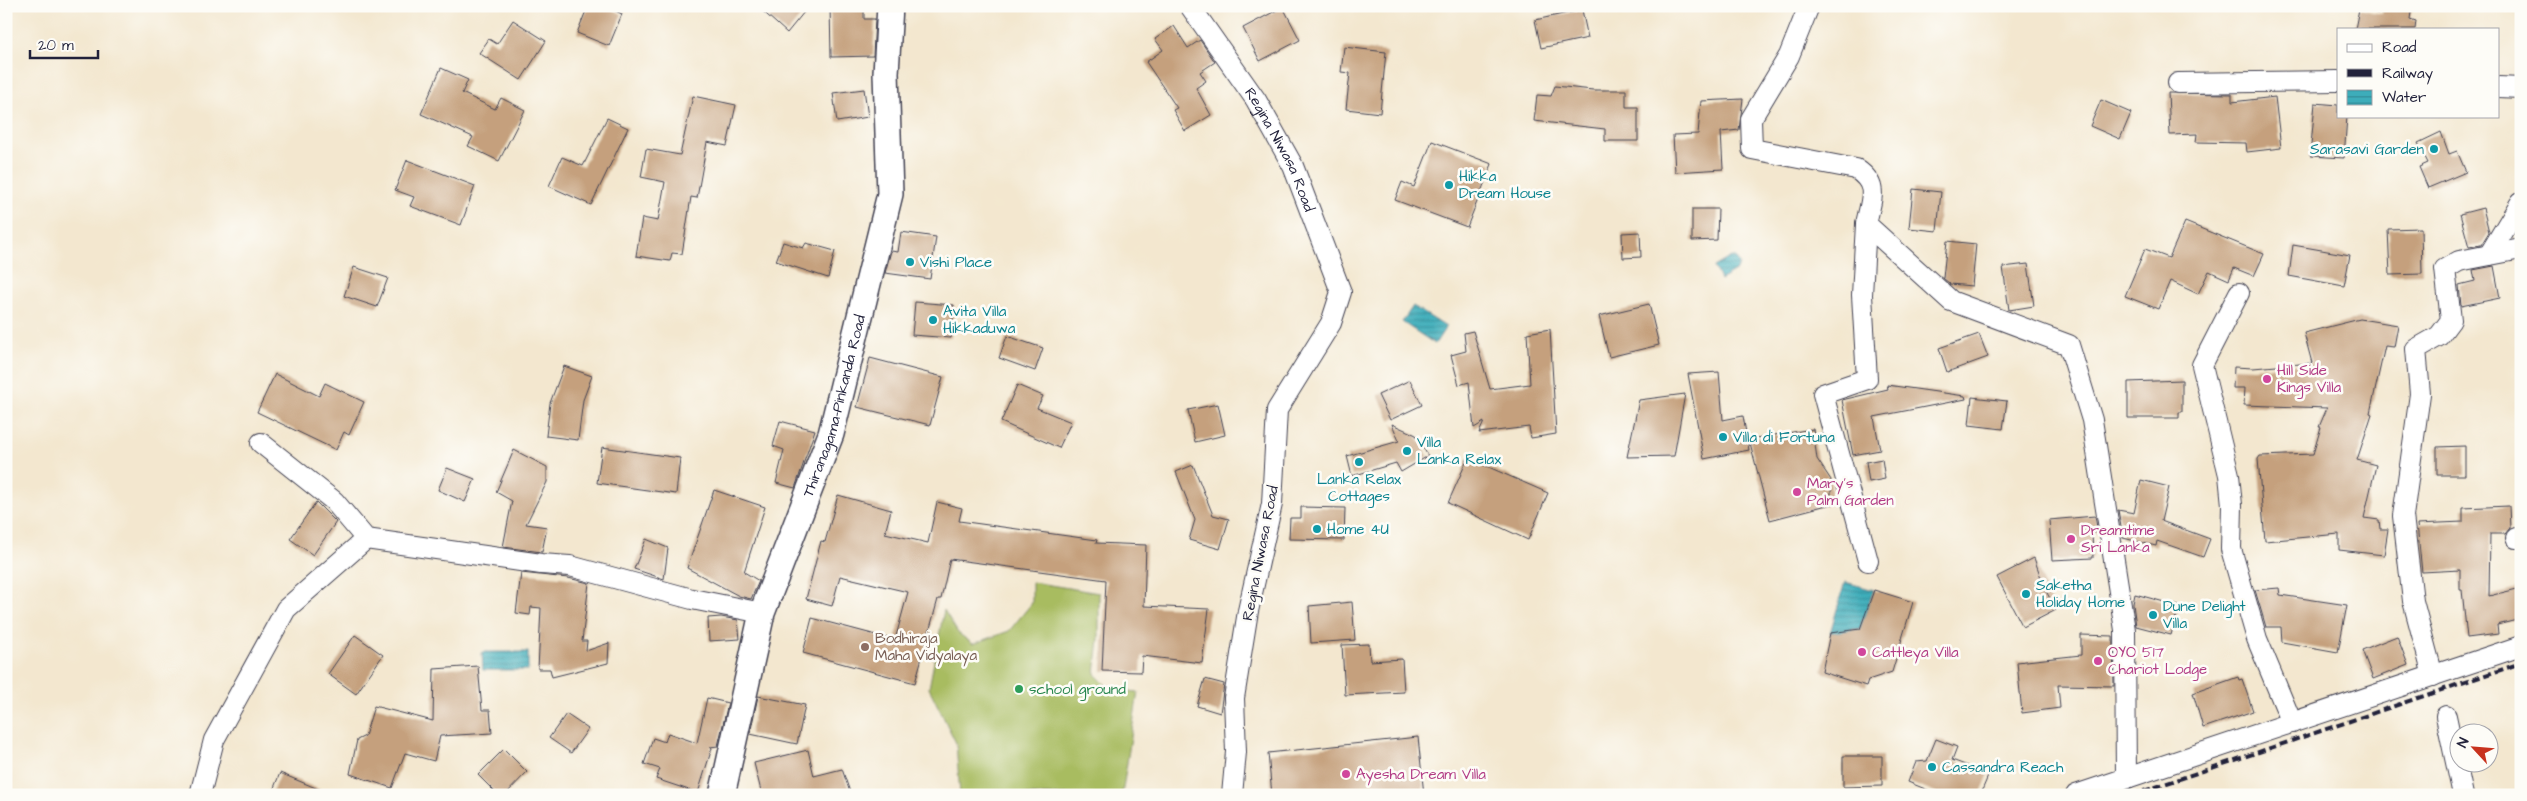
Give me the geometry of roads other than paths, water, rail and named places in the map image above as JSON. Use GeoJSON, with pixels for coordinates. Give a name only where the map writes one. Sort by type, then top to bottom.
{"type":"FeatureCollection","features":[{"type":"Feature","properties":{"kind":"street","name":"Thiranagama-Pinkanda Road"},"geometry":{"type":"LineString","coordinates":[[722,795],[762,613],[831,434],[890,194],[886,73],[890,6]]}},
{"type":"Feature","properties":{"kind":"street","name":"Regina Niwasa Road"},"geometry":{"type":"LineString","coordinates":[[1190,6],[1256,100],[1293,166],[1341,292],[1331,323],[1277,410],[1272,504],[1248,611],[1234,698],[1236,752],[1232,795]]}},
{"type":"Feature","properties":{"kind":"street"},"geometry":{"type":"LineString","coordinates":[[1809,6],[1789,56],[1751,119],[1752,149],[1856,169],[1868,177],[1873,190],[1866,224],[1862,295],[1867,379],[1823,394],[1868,561]]}},
{"type":"Feature","properties":{"kind":"street"},"geometry":{"type":"LineString","coordinates":[[2178,83],[2337,81]]}},
{"type":"Feature","properties":{"kind":"street"},"geometry":{"type":"LineString","coordinates":[[2500,87],[2521,88]]}},
{"type":"Feature","properties":{"kind":"street"},"geometry":{"type":"LineString","coordinates":[[2489,255],[2521,202]]}},
{"type":"Feature","properties":{"kind":"street"},"geometry":{"type":"LineString","coordinates":[[1866,224],[1951,300],[2069,345],[2092,420],[2125,630],[2126,779]]}},
{"type":"Feature","properties":{"kind":"street"},"geometry":{"type":"LineString","coordinates":[[2433,676],[2412,601],[2403,516],[2420,394],[2416,349],[2439,336],[2451,320],[2445,269],[2459,261],[2521,249]]}},
{"type":"Feature","properties":{"kind":"street"},"geometry":{"type":"LineString","coordinates":[[2239,293],[2202,365],[2229,475],[2232,505],[2231,549],[2257,639],[2292,723]]}},
{"type":"Feature","properties":{"kind":"street"},"geometry":{"type":"LineString","coordinates":[[261,444],[334,501],[366,538],[570,566],[692,599],[762,613]]}},
{"type":"Feature","properties":{"kind":"street"},"geometry":{"type":"LineString","coordinates":[[200,795],[214,740],[286,609],[366,538]]}},
{"type":"Feature","properties":{"kind":"street"},"geometry":{"type":"LineString","coordinates":[[2076,795],[2521,646]]}},
{"type":"Feature","properties":{"kind":"street"},"geometry":{"type":"LineString","coordinates":[[2446,716],[2463,795]]}},
{"type":"Feature","properties":{"kind":"water"},"geometry":{"type":"Polygon","coordinates":[[[1731,257],[1736,258],[1739,264],[1737,270],[1720,280],[1714,267],[1731,257]]]}},
{"type":"Feature","properties":{"kind":"water"},"geometry":{"type":"Polygon","coordinates":[[[1413,306],[1446,327],[1435,344],[1402,322],[1413,306]]]}},
{"type":"Feature","properties":{"kind":"water"},"geometry":{"type":"Polygon","coordinates":[[[1845,582],[1874,590],[1860,629],[1830,633],[1845,582]]]}},
{"type":"Feature","properties":{"kind":"water"},"geometry":{"type":"Polygon","coordinates":[[[482,652],[528,652],[528,670],[483,670],[482,652]]]}},
{"type":"Feature","properties":{"kind":"railway"},"geometry":{"type":"LineString","coordinates":[[2132,795],[2521,663]]}},
{"type":"Feature","properties":{"kind":"place","name":"Sarasavi Garden"},"geometry":{"type":"Point","coordinates":[2434,149]}},
{"type":"Feature","properties":{"kind":"place","name":"Hikka Dream House"},"geometry":{"type":"Point","coordinates":[1449,185]}},
{"type":"Feature","properties":{"kind":"place","name":"Vishi Place"},"geometry":{"type":"Point","coordinates":[910,262]}},
{"type":"Feature","properties":{"kind":"place","name":"Avita Villa Hikkaduwa"},"geometry":{"type":"Point","coordinates":[933,320]}},
{"type":"Feature","properties":{"kind":"place","name":"Hill Side Kings Villa"},"geometry":{"type":"Point","coordinates":[2267,379]}},
{"type":"Feature","properties":{"kind":"place","name":"Villa di Fortuna"},"geometry":{"type":"Point","coordinates":[1723,437]}},
{"type":"Feature","properties":{"kind":"place","name":"Villa Lanka Relax"},"geometry":{"type":"Point","coordinates":[1407,451]}},
{"type":"Feature","properties":{"kind":"place","name":"Lanka Relax Cottages"},"geometry":{"type":"Point","coordinates":[1359,462]}},
{"type":"Feature","properties":{"kind":"place","name":"Mary's Palm Garden"},"geometry":{"type":"Point","coordinates":[1797,492]}},
{"type":"Feature","properties":{"kind":"place","name":"Home 4U"},"geometry":{"type":"Point","coordinates":[1317,529]}},
{"type":"Feature","properties":{"kind":"place","name":"Dreamtime Sri Lanka"},"geometry":{"type":"Point","coordinates":[2071,539]}},
{"type":"Feature","properties":{"kind":"place","name":"Saketha Holiday Home"},"geometry":{"type":"Point","coordinates":[2026,594]}},
{"type":"Feature","properties":{"kind":"place","name":"Dune Delight Villa"},"geometry":{"type":"Point","coordinates":[2153,615]}},
{"type":"Feature","properties":{"kind":"place","name":"Bodhiraja Maha Vidyalaya"},"geometry":{"type":"Point","coordinates":[865,647]}},
{"type":"Feature","properties":{"kind":"place","name":"Cattleya Villa"},"geometry":{"type":"Point","coordinates":[1862,652]}},
{"type":"Feature","properties":{"kind":"place","name":"OYO 517 Chariot Lodge"},"geometry":{"type":"Point","coordinates":[2098,661]}},
{"type":"Feature","properties":{"kind":"place","name":"school ground"},"geometry":{"type":"Point","coordinates":[1019,689]}},
{"type":"Feature","properties":{"kind":"place","name":"Cassandra Reach"},"geometry":{"type":"Point","coordinates":[1932,767]}},
{"type":"Feature","properties":{"kind":"place","name":"Ayesha Dream Villa"},"geometry":{"type":"Point","coordinates":[1346,774]}}]}
